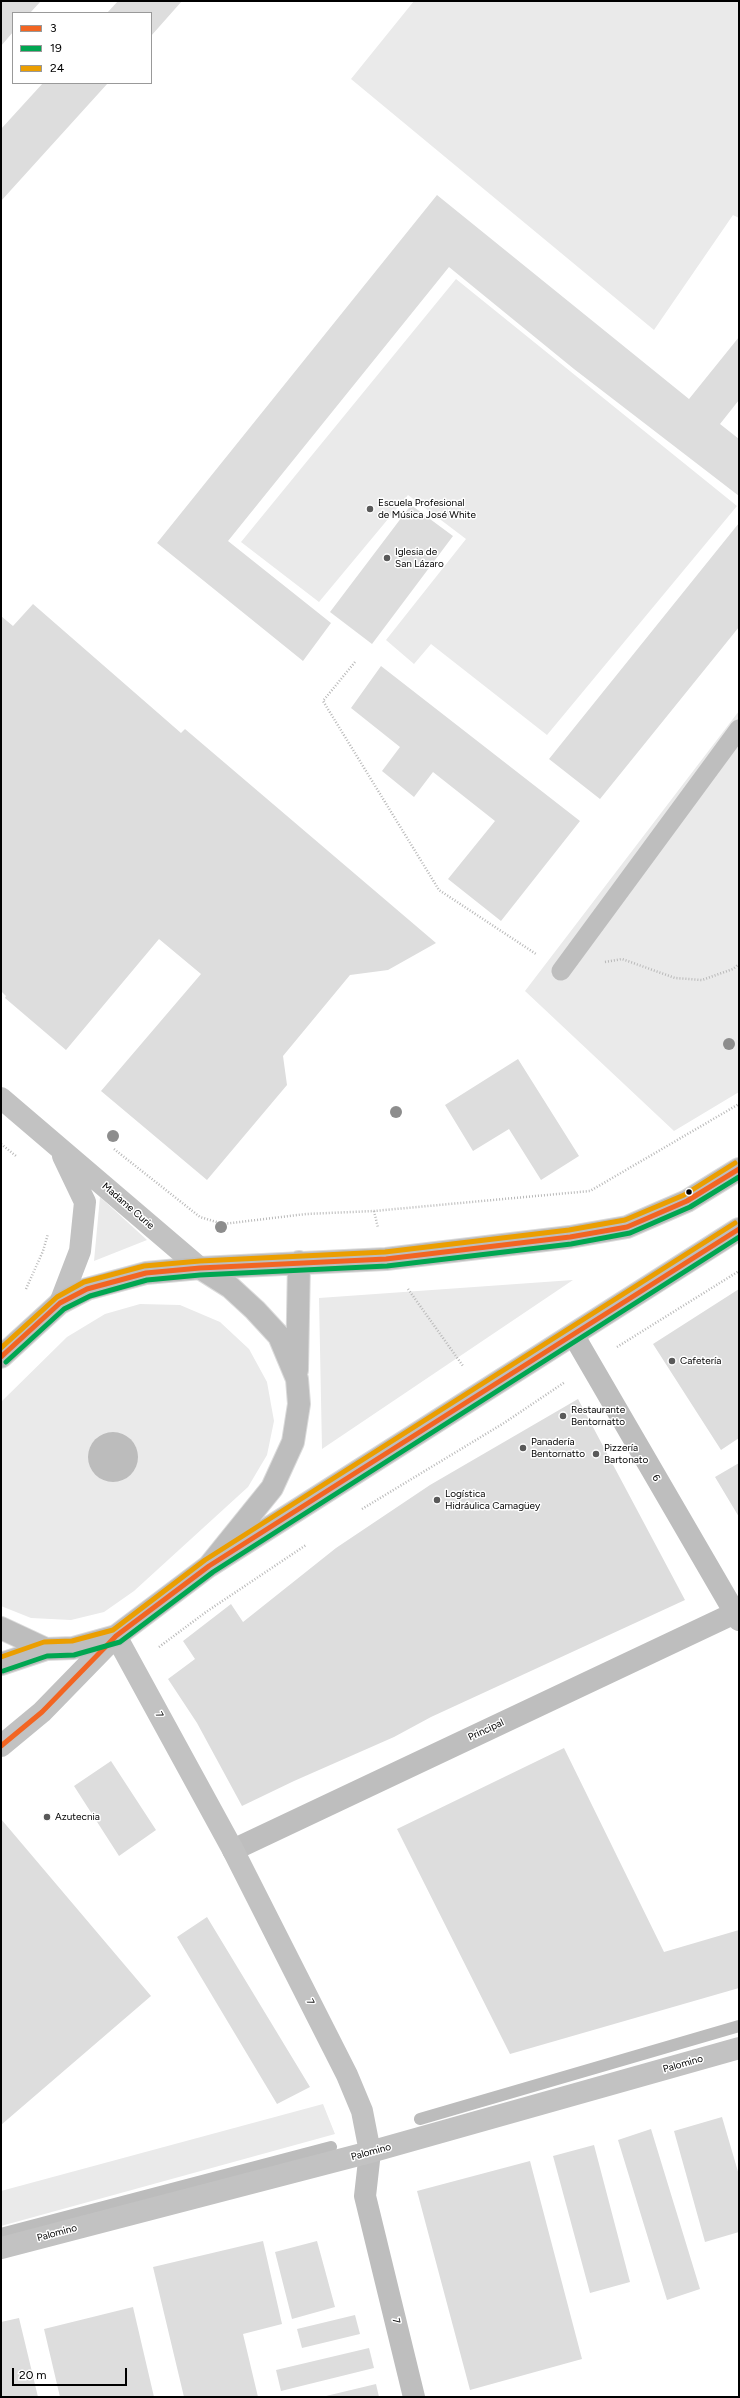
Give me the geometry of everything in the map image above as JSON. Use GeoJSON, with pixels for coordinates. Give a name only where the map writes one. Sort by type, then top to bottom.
{"type":"FeatureCollection","features":[{"type":"Feature","properties":{"kind":"main road"},"geometry":{"type":"LineString","coordinates":[[1,1357],[60,1304],[87,1289],[146,1273],[299,1262],[386,1259],[570,1237],[627,1227],[687,1201],[739,1169]]}},
{"type":"Feature","properties":{"kind":"main road"},"geometry":{"type":"LineString","coordinates":[[1,1664],[46,1648],[73,1648],[116,1636],[209,1566],[574,1336],[739,1229]]}},
{"type":"Feature","properties":{"kind":"main road"},"geometry":{"type":"LineString","coordinates":[[209,1566],[272,1488],[293,1442],[300,1404],[297,1379],[299,1262]]}},
{"type":"Feature","properties":{"kind":"main road"},"geometry":{"type":"LineString","coordinates":[[200,1268],[230,1287],[255,1310],[279,1336],[297,1379]]}},
{"type":"Feature","properties":{"kind":"main road"},"geometry":{"type":"LineString","coordinates":[[1,1628],[46,1648]]}},
{"type":"Feature","properties":{"kind":"street","name":"Madame Curie"},"geometry":{"type":"LineString","coordinates":[[1,1098],[200,1268]]}},
{"type":"Feature","properties":{"kind":"street","name":"Madame Curie"},"geometry":{"type":"LineString","coordinates":[[56,1144],[85,1202],[80,1251],[60,1304]]}},
{"type":"Feature","properties":{"kind":"street","name":"6"},"geometry":{"type":"LineString","coordinates":[[574,1336],[738,1615]]}},
{"type":"Feature","properties":{"kind":"street","name":"Principal"},"geometry":{"type":"LineString","coordinates":[[232,1850],[738,1615]]}},
{"type":"Feature","properties":{"kind":"street","name":"7"},"geometry":{"type":"LineString","coordinates":[[116,1636],[232,1850],[348,2075],[362,2111],[370,2152],[365,2196],[414,2397]]}},
{"type":"Feature","properties":{"kind":"street"},"geometry":{"type":"LineString","coordinates":[[1,1746],[42,1712],[116,1636]]}},
{"type":"Feature","properties":{"kind":"street","name":"Palomino"},"geometry":{"type":"LineString","coordinates":[[1,2248],[370,2152],[739,2048]]}},
{"type":"Feature","properties":{"kind":"lane"},"geometry":{"type":"LineString","coordinates":[[561,971],[739,729]]}},
{"type":"Feature","properties":{"kind":"path"},"geometry":{"type":"LineString","coordinates":[[355,662],[324,701],[439,890],[561,971],[622,959],[675,978],[702,980],[733,969],[739,964]]}},
{"type":"Feature","properties":{"kind":"path"},"geometry":{"type":"LineString","coordinates":[[114,1149],[200,1217],[223,1224],[306,1214],[374,1211],[590,1191],[739,1104]]}},
{"type":"Feature","properties":{"kind":"path"},"geometry":{"type":"LineString","coordinates":[[1,1144],[19,1158]]}},
{"type":"Feature","properties":{"kind":"path"},"geometry":{"type":"LineString","coordinates":[[374,1211],[386,1259],[482,1394]]}},
{"type":"Feature","properties":{"kind":"path"},"geometry":{"type":"LineString","coordinates":[[25,1291],[44,1251],[49,1231]]}},
{"type":"Feature","properties":{"kind":"path"},"geometry":{"type":"LineString","coordinates":[[358,1511],[504,1423],[590,1364],[739,1271]]}},
{"type":"Feature","properties":{"kind":"path"},"geometry":{"type":"LineString","coordinates":[[133,1667],[206,1612],[312,1541]]}},
{"type":"Feature","properties":{"kind":"shaded area"},"geometry":{"type":"Polygon","coordinates":[[[414,1],[739,1],[739,218],[733,215],[654,330],[351,79],[414,1]]]}},
{"type":"Feature","properties":{"kind":"shaded area"},"geometry":{"type":"Polygon","coordinates":[[[456,279],[737,506],[547,735],[431,644],[414,664],[386,640],[466,539],[408,495],[319,602],[241,542],[456,279]]]}},
{"type":"Feature","properties":{"kind":"shaded area"},"geometry":{"type":"Polygon","coordinates":[[[739,711],[739,1092],[674,1131],[525,991],[739,711]]]}},
{"type":"Feature","properties":{"kind":"shaded area"},"geometry":{"type":"Polygon","coordinates":[[[100,1197],[147,1240],[94,1261],[100,1197]]]}},
{"type":"Feature","properties":{"kind":"shaded area"},"geometry":{"type":"Polygon","coordinates":[[[573,1280],[322,1449],[319,1298],[573,1280]]]}},
{"type":"Feature","properties":{"kind":"shaded area"},"geometry":{"type":"Polygon","coordinates":[[[140,1304],[180,1305],[220,1322],[249,1349],[267,1382],[274,1421],[267,1455],[248,1487],[134,1591],[104,1612],[71,1620],[31,1618],[1,1606],[1,1402],[67,1337],[105,1314],[140,1304]]]}},
{"type":"Feature","properties":{"kind":"shaded area"},"geometry":{"type":"Polygon","coordinates":[[[108,1432],[118,1432],[131,1439],[138,1452],[138,1462],[131,1475],[118,1482],[108,1482],[99,1478],[92,1471],[88,1462],[88,1452],[92,1443],[99,1436],[108,1432]]]}},
{"type":"Feature","properties":{"kind":"shaded area"},"geometry":{"type":"Polygon","coordinates":[[[323,2104],[335,2134],[1,2226],[1,2191],[323,2104]]]}},
{"type":"Feature","properties":{"kind":"building"},"geometry":{"type":"Polygon","coordinates":[[[1,1],[41,1],[31,12],[12,12],[12,33],[1,46],[1,1]]]}},
{"type":"Feature","properties":{"kind":"building"},"geometry":{"type":"Polygon","coordinates":[[[118,1],[182,1],[152,35],[152,12],[108,12],[118,1]]]}},
{"type":"Feature","properties":{"kind":"building"},"geometry":{"type":"Polygon","coordinates":[[[42,84],[107,84],[1,201],[1,129],[42,84]]]}},
{"type":"Feature","properties":{"kind":"building"},"geometry":{"type":"Polygon","coordinates":[[[437,195],[689,399],[739,337],[739,400],[720,424],[739,439],[739,496],[574,369],[449,267],[228,541],[331,623],[303,661],[157,543],[437,195]]]}},
{"type":"Feature","properties":{"kind":"building"},"geometry":{"type":"Polygon","coordinates":[[[411,505],[453,536],[372,644],[330,612],[411,505]]]}},
{"type":"Feature","properties":{"kind":"building"},"geometry":{"type":"Polygon","coordinates":[[[739,523],[739,627],[600,799],[549,759],[739,523]]]}},
{"type":"Feature","properties":{"kind":"building"},"geometry":{"type":"Polygon","coordinates":[[[33,604],[181,733],[185,729],[436,943],[388,970],[350,975],[283,1056],[287,1085],[207,1180],[101,1091],[201,974],[159,939],[66,1050],[5,998],[6,996],[1,991],[1,616],[13,626],[33,604]]]}},
{"type":"Feature","properties":{"kind":"building"},"geometry":{"type":"Polygon","coordinates":[[[381,666],[580,821],[501,921],[448,879],[495,821],[433,772],[414,797],[382,771],[400,747],[351,708],[381,666]]]}},
{"type":"Feature","properties":{"kind":"building"},"geometry":{"type":"Polygon","coordinates":[[[518,1059],[579,1156],[541,1180],[509,1129],[473,1151],[445,1105],[518,1059]]]}},
{"type":"Feature","properties":{"kind":"building"},"geometry":{"type":"Polygon","coordinates":[[[739,1289],[739,1438],[721,1450],[653,1344],[739,1289]]]}},
{"type":"Feature","properties":{"kind":"building"},"geometry":{"type":"Polygon","coordinates":[[[578,1399],[685,1600],[431,1717],[394,1737],[294,1781],[242,1806],[197,1723],[168,1679],[195,1659],[183,1641],[231,1604],[243,1622],[336,1548],[430,1485],[578,1399]]]}},
{"type":"Feature","properties":{"kind":"building"},"geometry":{"type":"Polygon","coordinates":[[[739,1463],[739,1517],[715,1477],[739,1463]]]}},
{"type":"Feature","properties":{"kind":"building"},"geometry":{"type":"Polygon","coordinates":[[[564,1748],[664,1952],[739,1930],[739,1988],[510,2054],[397,1829],[564,1748]]]}},
{"type":"Feature","properties":{"kind":"building"},"geometry":{"type":"Polygon","coordinates":[[[111,1761],[156,1830],[119,1856],[74,1786],[111,1761]]]}},
{"type":"Feature","properties":{"kind":"building"},"geometry":{"type":"Polygon","coordinates":[[[1,1819],[151,1996],[1,2125],[1,1819]]]}},
{"type":"Feature","properties":{"kind":"building"},"geometry":{"type":"Polygon","coordinates":[[[207,1917],[310,2087],[277,2104],[177,1937],[207,1917]]]}},
{"type":"Feature","properties":{"kind":"building"},"geometry":{"type":"Polygon","coordinates":[[[722,2117],[739,2175],[739,2232],[705,2242],[674,2131],[722,2117]]]}},
{"type":"Feature","properties":{"kind":"building"},"geometry":{"type":"Polygon","coordinates":[[[651,2129],[700,2289],[667,2300],[618,2140],[651,2129]]]}},
{"type":"Feature","properties":{"kind":"building"},"geometry":{"type":"Polygon","coordinates":[[[594,2145],[630,2282],[590,2293],[553,2156],[594,2145]]]}},
{"type":"Feature","properties":{"kind":"building"},"geometry":{"type":"Polygon","coordinates":[[[530,2161],[582,2359],[470,2390],[417,2191],[530,2161]]]}},
{"type":"Feature","properties":{"kind":"building"},"geometry":{"type":"Polygon","coordinates":[[[263,2241],[282,2324],[243,2334],[258,2397],[184,2397],[153,2267],[263,2241]]]}},
{"type":"Feature","properties":{"kind":"building"},"geometry":{"type":"Polygon","coordinates":[[[317,2241],[335,2307],[292,2319],[275,2252],[317,2241]]]}},
{"type":"Feature","properties":{"kind":"building"},"geometry":{"type":"Polygon","coordinates":[[[133,2307],[154,2397],[60,2397],[44,2329],[133,2307]]]}},
{"type":"Feature","properties":{"kind":"building"},"geometry":{"type":"Polygon","coordinates":[[[355,2315],[360,2334],[302,2348],[297,2329],[355,2315]]]}},
{"type":"Feature","properties":{"kind":"building"},"geometry":{"type":"Polygon","coordinates":[[[19,2318],[38,2397],[1,2397],[1,2322],[19,2318]]]}},
{"type":"Feature","properties":{"kind":"building"},"geometry":{"type":"Polygon","coordinates":[[[369,2348],[374,2368],[281,2391],[276,2370],[369,2348]]]}},
{"type":"Feature","properties":{"kind":"building"},"geometry":{"type":"Polygon","coordinates":[[[376,2384],[379,2397],[326,2397],[326,2396],[376,2384]]]}},
{"type":"Feature","properties":{"kind":"waterway"},"geometry":{"type":"LineString","coordinates":[[420,2119],[739,2026]]}},
{"type":"Feature","properties":{"kind":"waterway"},"geometry":{"type":"LineString","coordinates":[[1,2234],[331,2147]]}},
{"type":"Feature","properties":{"kind":"transit line","name":"24"},"geometry":{"type":"LineString","coordinates":[[1,1348],[57,1297],[84,1282],[144,1266],[200,1261],[385,1252],[569,1230],[625,1220],[684,1195],[735,1163]]}},
{"type":"Feature","properties":{"kind":"transit line","name":"3"},"geometry":{"type":"LineString","coordinates":[[1,1357],[60,1303],[87,1289],[146,1273],[200,1268],[386,1259],[570,1237],[627,1227],[687,1201],[739,1169]]}},
{"type":"Feature","properties":{"kind":"transit line","name":"19"},"geometry":{"type":"LineString","coordinates":[[6,1362],[64,1309],[90,1296],[147,1280],[200,1275],[387,1266],[571,1244],[630,1233],[690,1207],[739,1177]]}},
{"type":"Feature","properties":{"kind":"transit line","name":"24"},"geometry":{"type":"LineString","coordinates":[[1,1657],[44,1642],[72,1641],[113,1630],[205,1560],[735,1223]]}},
{"type":"Feature","properties":{"kind":"transit line","name":"3"},"geometry":{"type":"LineString","coordinates":[[1,1746],[42,1712],[116,1636],[209,1566],[739,1229]]}},
{"type":"Feature","properties":{"kind":"transit line","name":"19"},"geometry":{"type":"LineString","coordinates":[[3,1671],[47,1656],[74,1655],[120,1642],[213,1572],[739,1237]]}},
{"type":"Feature","properties":{"kind":"place","name":"Escuela Profesional de Música José White"},"geometry":{"type":"Point","coordinates":[370,509]}},
{"type":"Feature","properties":{"kind":"place","name":"Iglesia de San Lázaro"},"geometry":{"type":"Point","coordinates":[387,558]}},
{"type":"Feature","properties":{"kind":"place","name":"Cafetería"},"geometry":{"type":"Point","coordinates":[672,1361]}},
{"type":"Feature","properties":{"kind":"place","name":"Restaurante Bentornatto"},"geometry":{"type":"Point","coordinates":[563,1416]}},
{"type":"Feature","properties":{"kind":"place","name":"Panadería Bentornatto"},"geometry":{"type":"Point","coordinates":[523,1448]}},
{"type":"Feature","properties":{"kind":"place","name":"Pizzería Bartonato"},"geometry":{"type":"Point","coordinates":[596,1454]}},
{"type":"Feature","properties":{"kind":"place","name":"Logística Hidráulica Camagüey"},"geometry":{"type":"Point","coordinates":[437,1500]}},
{"type":"Feature","properties":{"kind":"place","name":"Azutecnia"},"geometry":{"type":"Point","coordinates":[47,1817]}}]}
